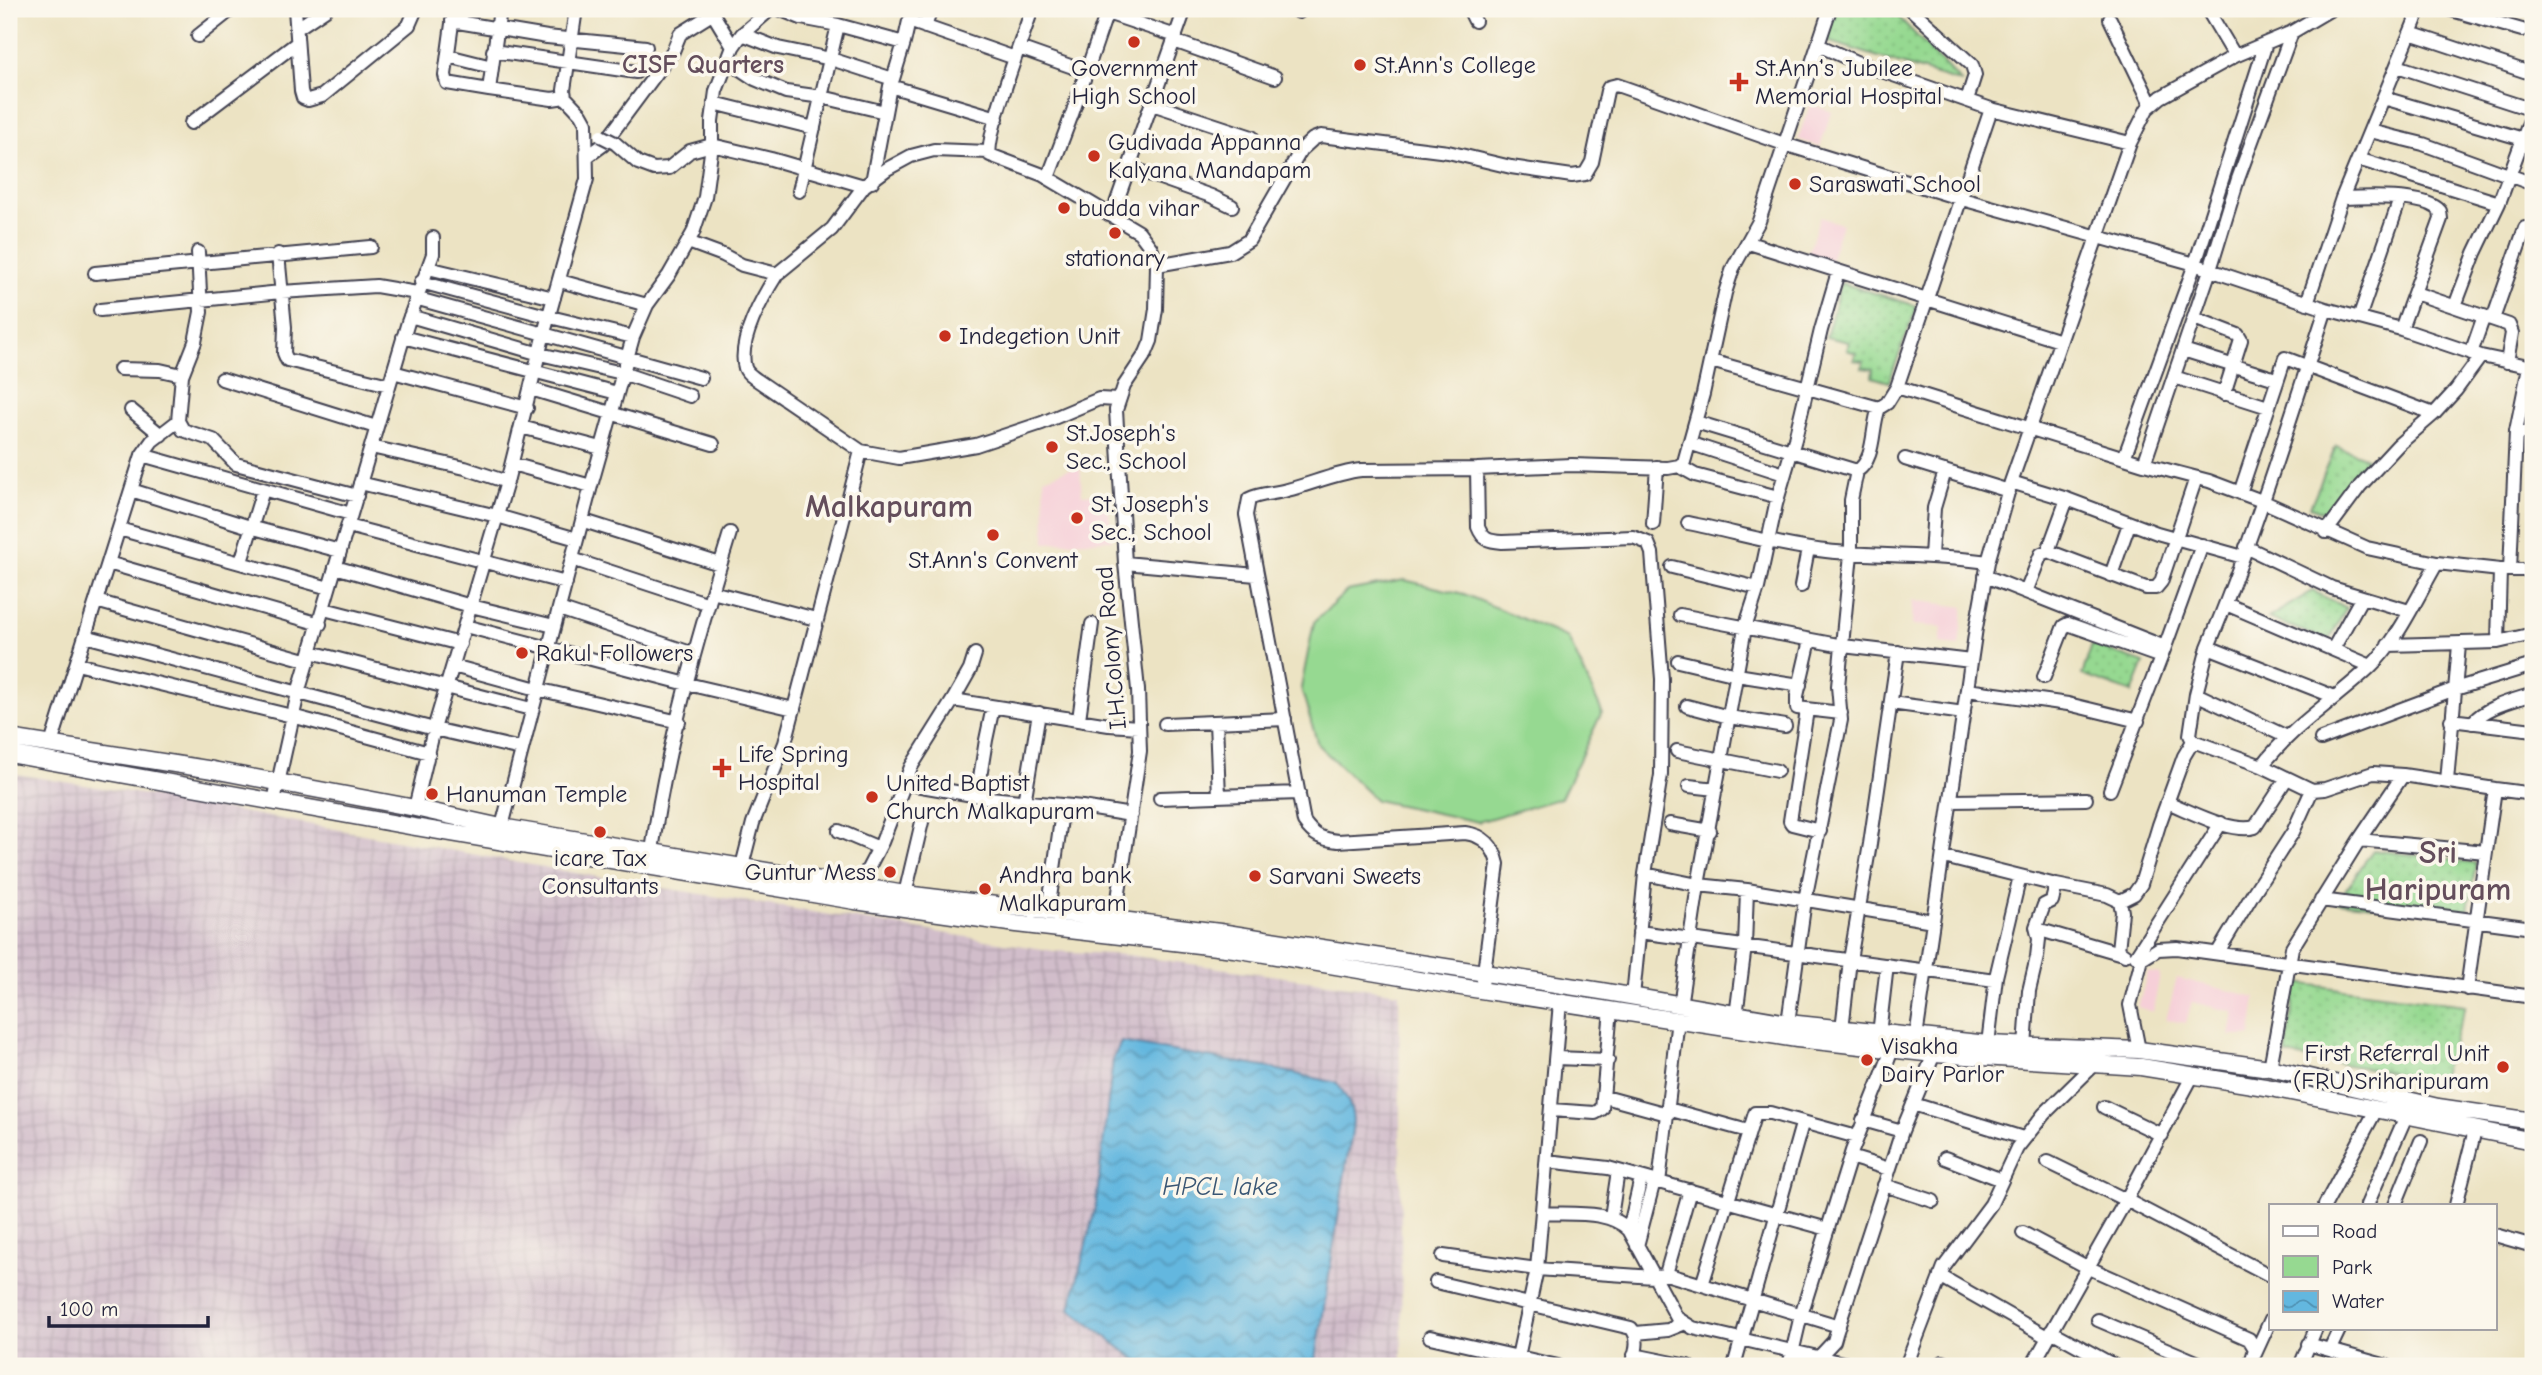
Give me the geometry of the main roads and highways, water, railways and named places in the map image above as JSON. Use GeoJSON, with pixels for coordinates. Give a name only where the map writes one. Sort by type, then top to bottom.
{"type":"FeatureCollection","features":[{"type":"Feature","properties":{"kind":"main road"},"geometry":{"type":"LineString","coordinates":[[9,738],[213,770],[415,808],[500,834],[855,901],[986,912],[1114,929],[1220,932],[1482,982],[1560,1002],[1611,1009],[1736,1016],[1879,1034],[1934,1054],[2087,1059],[2139,1050],[2270,1068],[2413,1100],[2533,1121]]}},
{"type":"Feature","properties":{"kind":"main road"},"geometry":{"type":"LineString","coordinates":[[9,754],[274,801],[500,834],[652,851],[905,894],[986,912],[1048,912],[1114,929]]}},
{"type":"Feature","properties":{"kind":"main road"},"geometry":{"type":"LineString","coordinates":[[1482,982],[1633,997],[1679,1013],[1797,1039],[1892,1050],[1915,1045],[2025,1046],[2087,1059],[2271,1088],[2533,1141]]}},
{"type":"Feature","properties":{"kind":"water","name":"HPCL lake"},"geometry":{"type":"Polygon","coordinates":[[[1121,1042],[1270,1068],[1337,1083],[1344,1092],[1353,1117],[1352,1133],[1315,1366],[1144,1366],[1070,1309],[1096,1204],[1113,1059],[1121,1042]]]}},
{"type":"Feature","properties":{"kind":"place","name":"Government High School"},"geometry":{"type":"Point","coordinates":[1134,42]}},
{"type":"Feature","properties":{"kind":"place","name":"St.Ann's College"},"geometry":{"type":"Point","coordinates":[1360,65]}},
{"type":"Feature","properties":{"kind":"place","name":"St.Ann's Jubilee Memorial Hospital"},"geometry":{"type":"Point","coordinates":[1739,82]}},
{"type":"Feature","properties":{"kind":"place","name":"Gudivada Appanna Kalyana Mandapam"},"geometry":{"type":"Point","coordinates":[1094,156]}},
{"type":"Feature","properties":{"kind":"place","name":"Saraswati School"},"geometry":{"type":"Point","coordinates":[1795,184]}},
{"type":"Feature","properties":{"kind":"place","name":"budda vihar"},"geometry":{"type":"Point","coordinates":[1064,208]}},
{"type":"Feature","properties":{"kind":"place","name":"stationary"},"geometry":{"type":"Point","coordinates":[1115,233]}},
{"type":"Feature","properties":{"kind":"place","name":"Indegetion Unit"},"geometry":{"type":"Point","coordinates":[945,336]}},
{"type":"Feature","properties":{"kind":"place","name":"St.Joseph's Sec., School"},"geometry":{"type":"Point","coordinates":[1052,447]}},
{"type":"Feature","properties":{"kind":"place","name":"St. Joseph's Sec., School"},"geometry":{"type":"Point","coordinates":[1077,518]}},
{"type":"Feature","properties":{"kind":"place","name":"St.Ann's Convent"},"geometry":{"type":"Point","coordinates":[993,535]}},
{"type":"Feature","properties":{"kind":"place","name":"Rakul Followers"},"geometry":{"type":"Point","coordinates":[522,653]}},
{"type":"Feature","properties":{"kind":"place","name":"Life Spring Hospital"},"geometry":{"type":"Point","coordinates":[722,768]}},
{"type":"Feature","properties":{"kind":"place","name":"Hanuman Temple"},"geometry":{"type":"Point","coordinates":[432,794]}},
{"type":"Feature","properties":{"kind":"place","name":"United Baptist Church Malkapuram"},"geometry":{"type":"Point","coordinates":[872,797]}},
{"type":"Feature","properties":{"kind":"place","name":"icare Tax Consultants"},"geometry":{"type":"Point","coordinates":[600,832]}},
{"type":"Feature","properties":{"kind":"place","name":"Guntur Mess"},"geometry":{"type":"Point","coordinates":[890,872]}},
{"type":"Feature","properties":{"kind":"place","name":"Sarvani Sweets"},"geometry":{"type":"Point","coordinates":[1255,876]}},
{"type":"Feature","properties":{"kind":"place","name":"Andhra bank Malkapuram"},"geometry":{"type":"Point","coordinates":[985,889]}},
{"type":"Feature","properties":{"kind":"place","name":"Visakha Dairy Parlor"},"geometry":{"type":"Point","coordinates":[1867,1060]}},
{"type":"Feature","properties":{"kind":"place","name":"First Referral Unit (FRU)Sriharipuram"},"geometry":{"type":"Point","coordinates":[2503,1067]}},
{"type":"Feature","properties":{"kind":"district","name":"CISF Quarters"},"geometry":{"type":"Point","coordinates":[703,64]}},
{"type":"Feature","properties":{"kind":"district","name":"Malkapuram"},"geometry":{"type":"Point","coordinates":[889,506]}},
{"type":"Feature","properties":{"kind":"district","name":"Sri Haripuram"},"geometry":{"type":"Point","coordinates":[2438,870]}}]}
